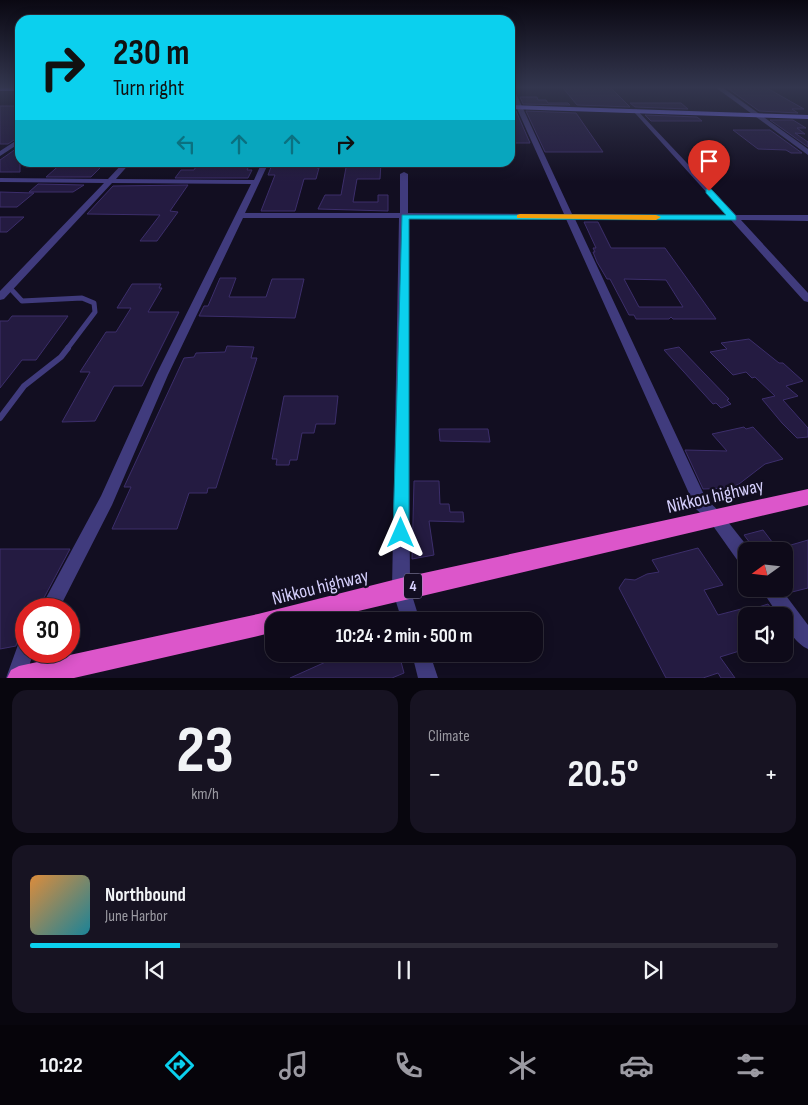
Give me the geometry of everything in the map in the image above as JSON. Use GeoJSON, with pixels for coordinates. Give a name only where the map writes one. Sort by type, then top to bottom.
{"type":"FeatureCollection","features":[{"type":"Feature","properties":{"kind":"highway","name":"Nikkou highway"},"geometry":{"type":"LineString","coordinates":[[18,678],[258,625],[401,589],[808,497]]}},
{"type":"Feature","properties":{"kind":"street"},"geometry":{"type":"LineString","coordinates":[[524,119],[700,504],[716,518],[738,547]]}},
{"type":"Feature","properties":{"kind":"street"},"geometry":{"type":"LineString","coordinates":[[643,119],[808,299]]}},
{"type":"Feature","properties":{"kind":"street"},"geometry":{"type":"LineString","coordinates":[[761,119],[807,151]]}},
{"type":"Feature","properties":{"kind":"street"},"geometry":{"type":"LineString","coordinates":[[0,154],[15,144]]}},
{"type":"Feature","properties":{"kind":"street"},"geometry":{"type":"LineString","coordinates":[[0,297],[124,167]]}},
{"type":"Feature","properties":{"kind":"street"},"geometry":{"type":"LineString","coordinates":[[55,598],[108,500],[162,374],[264,167]]}},
{"type":"Feature","properties":{"kind":"street"},"geometry":{"type":"LineString","coordinates":[[404,174],[401,589],[408,612]]}},
{"type":"Feature","properties":{"kind":"street"},"geometry":{"type":"LineString","coordinates":[[0,180],[256,182]]}},
{"type":"Feature","properties":{"kind":"street"},"geometry":{"type":"LineString","coordinates":[[240,216],[808,218]]}},
{"type":"Feature","properties":{"kind":"street"},"geometry":{"type":"LineString","coordinates":[[777,598],[808,640]]}},
{"type":"Feature","properties":{"kind":"street"},"geometry":{"type":"LineString","coordinates":[[423,662],[428,678]]}},
{"type":"Feature","properties":{"kind":"street"},"geometry":{"type":"LineString","coordinates":[[15,678],[21,663]]}},
{"type":"Feature","properties":{"kind":"lane"},"geometry":{"type":"LineString","coordinates":[[0,418],[24,386],[61,357],[95,312],[94,303],[82,298],[22,301],[9,287]]}},
{"type":"Feature","properties":{"kind":"building"},"geometry":{"type":"Polygon","coordinates":[[[0,119],[15,119],[15,139],[8,144],[0,144],[0,119]]]}},
{"type":"Feature","properties":{"kind":"building"},"geometry":{"type":"Polygon","coordinates":[[[515,119],[519,119],[530,143],[515,143],[515,119]]]}},
{"type":"Feature","properties":{"kind":"building"},"geometry":{"type":"Polygon","coordinates":[[[530,119],[580,119],[603,152],[545,152],[530,119]]]}},
{"type":"Feature","properties":{"kind":"building"},"geometry":{"type":"Polygon","coordinates":[[[649,119],[699,119],[702,121],[651,121],[649,119]]]}},
{"type":"Feature","properties":{"kind":"building"},"geometry":{"type":"Polygon","coordinates":[[[770,120],[793,120],[806,128],[797,128],[805,134],[795,133],[808,142],[808,147],[770,120]]]}},
{"type":"Feature","properties":{"kind":"building"},"geometry":{"type":"Polygon","coordinates":[[[733,130],[770,130],[802,153],[791,153],[786,150],[758,149],[733,130]]]}},
{"type":"Feature","properties":{"kind":"building"},"geometry":{"type":"Polygon","coordinates":[[[15,150],[15,167],[20,167],[20,172],[0,172],[0,160],[15,150]]]}},
{"type":"Feature","properties":{"kind":"building"},"geometry":{"type":"Polygon","coordinates":[[[57,167],[101,167],[91,177],[46,177],[57,167]]]}},
{"type":"Feature","properties":{"kind":"building"},"geometry":{"type":"Polygon","coordinates":[[[196,167],[248,167],[247,170],[252,170],[248,178],[175,178],[181,170],[194,170],[196,167]]]}},
{"type":"Feature","properties":{"kind":"building"},"geometry":{"type":"Polygon","coordinates":[[[271,167],[319,168],[316,179],[304,179],[295,211],[261,211],[275,175],[268,175],[271,167]]]}},
{"type":"Feature","properties":{"kind":"building"},"geometry":{"type":"Polygon","coordinates":[[[346,167],[381,167],[380,179],[357,179],[353,202],[378,202],[378,195],[388,195],[388,211],[318,209],[325,195],[341,195],[346,167]]]}},
{"type":"Feature","properties":{"kind":"building"},"geometry":{"type":"Polygon","coordinates":[[[38,184],[84,185],[73,192],[29,192],[38,184]]]}},
{"type":"Feature","properties":{"kind":"building"},"geometry":{"type":"Polygon","coordinates":[[[188,185],[170,211],[178,212],[157,241],[140,241],[160,215],[87,214],[113,186],[188,185]]]}},
{"type":"Feature","properties":{"kind":"building"},"geometry":{"type":"Polygon","coordinates":[[[0,192],[34,193],[17,207],[0,207],[0,192]]]}},
{"type":"Feature","properties":{"kind":"building"},"geometry":{"type":"Polygon","coordinates":[[[0,217],[24,217],[7,232],[0,232],[0,217]]]}},
{"type":"Feature","properties":{"kind":"building"},"geometry":{"type":"Polygon","coordinates":[[[584,222],[598,222],[611,248],[665,248],[716,319],[673,319],[671,317],[669,319],[636,319],[634,315],[629,315],[610,279],[607,279],[597,262],[593,252],[595,252],[593,248],[596,248],[584,222]],[[624,279],[639,307],[683,307],[666,280],[624,279]]]}},
{"type":"Feature","properties":{"kind":"building"},"geometry":{"type":"Polygon","coordinates":[[[220,278],[236,278],[229,297],[266,297],[272,279],[304,279],[295,318],[199,316],[204,306],[208,306],[220,278]]]}},
{"type":"Feature","properties":{"kind":"building"},"geometry":{"type":"Polygon","coordinates":[[[132,284],[161,284],[159,288],[162,288],[148,312],[179,312],[142,386],[114,386],[95,421],[62,422],[90,372],[80,372],[106,332],[116,332],[131,308],[117,308],[132,284]]]}},
{"type":"Feature","properties":{"kind":"building"},"geometry":{"type":"Polygon","coordinates":[[[12,316],[68,316],[36,360],[22,360],[0,388],[0,321],[8,321],[12,316]]]}},
{"type":"Feature","properties":{"kind":"building"},"geometry":{"type":"Polygon","coordinates":[[[749,339],[779,363],[783,363],[803,381],[786,386],[798,396],[783,400],[808,428],[808,437],[797,438],[782,423],[762,399],[775,396],[755,377],[752,378],[746,372],[733,375],[710,352],[727,349],[721,343],[749,339]]]}},
{"type":"Feature","properties":{"kind":"building"},"geometry":{"type":"Polygon","coordinates":[[[227,346],[254,347],[251,358],[257,358],[216,488],[208,488],[207,493],[189,493],[177,529],[112,529],[131,487],[124,487],[184,358],[194,357],[196,353],[225,352],[227,346]]]}},
{"type":"Feature","properties":{"kind":"building"},"geometry":{"type":"Polygon","coordinates":[[[679,347],[729,399],[727,400],[731,404],[721,408],[716,403],[713,404],[664,350],[679,347]]]}},
{"type":"Feature","properties":{"kind":"building"},"geometry":{"type":"Polygon","coordinates":[[[284,396],[338,396],[335,424],[316,424],[314,433],[302,433],[297,460],[290,460],[289,465],[276,465],[277,459],[272,459],[284,396]]]}},
{"type":"Feature","properties":{"kind":"building"},"geometry":{"type":"Polygon","coordinates":[[[744,427],[746,429],[753,427],[783,459],[765,464],[739,484],[730,488],[703,489],[685,450],[727,451],[712,434],[744,427]]]}},
{"type":"Feature","properties":{"kind":"building"},"geometry":{"type":"Polygon","coordinates":[[[439,429],[488,429],[490,442],[440,441],[439,429]]]}},
{"type":"Feature","properties":{"kind":"building"},"geometry":{"type":"Polygon","coordinates":[[[414,481],[439,481],[440,504],[449,504],[450,512],[463,512],[464,522],[429,521],[434,555],[412,559],[414,481]]]}},
{"type":"Feature","properties":{"kind":"building"},"geometry":{"type":"Polygon","coordinates":[[[763,530],[772,542],[749,542],[744,535],[763,530]]]}},
{"type":"Feature","properties":{"kind":"building"},"geometry":{"type":"Polygon","coordinates":[[[808,540],[808,588],[793,592],[793,544],[808,540]]]}},
{"type":"Feature","properties":{"kind":"building"},"geometry":{"type":"Polygon","coordinates":[[[698,548],[723,585],[704,590],[718,615],[738,610],[738,651],[720,657],[735,678],[721,678],[718,673],[703,678],[666,678],[619,588],[625,579],[635,580],[647,574],[659,572],[652,560],[698,548]]]}},
{"type":"Feature","properties":{"kind":"building"},"geometry":{"type":"Polygon","coordinates":[[[0,549],[70,549],[44,598],[15,598],[15,646],[0,649],[0,549]]]}},
{"type":"Feature","properties":{"kind":"building"},"geometry":{"type":"Polygon","coordinates":[[[768,604],[770,607],[759,607],[768,604]]]}},
{"type":"Feature","properties":{"kind":"building"},"geometry":{"type":"Polygon","coordinates":[[[326,662],[401,662],[404,673],[392,678],[290,678],[326,662]]]}},
{"type":"Feature","properties":{"kind":"slow traffic"},"geometry":{"type":"LineString","coordinates":[[520,216],[656,217]]}},
{"type":"Feature","properties":{"kind":"route"},"geometry":{"type":"LineString","coordinates":[[401,533],[404,217],[569,216],[733,218],[709,191]]}}]}
